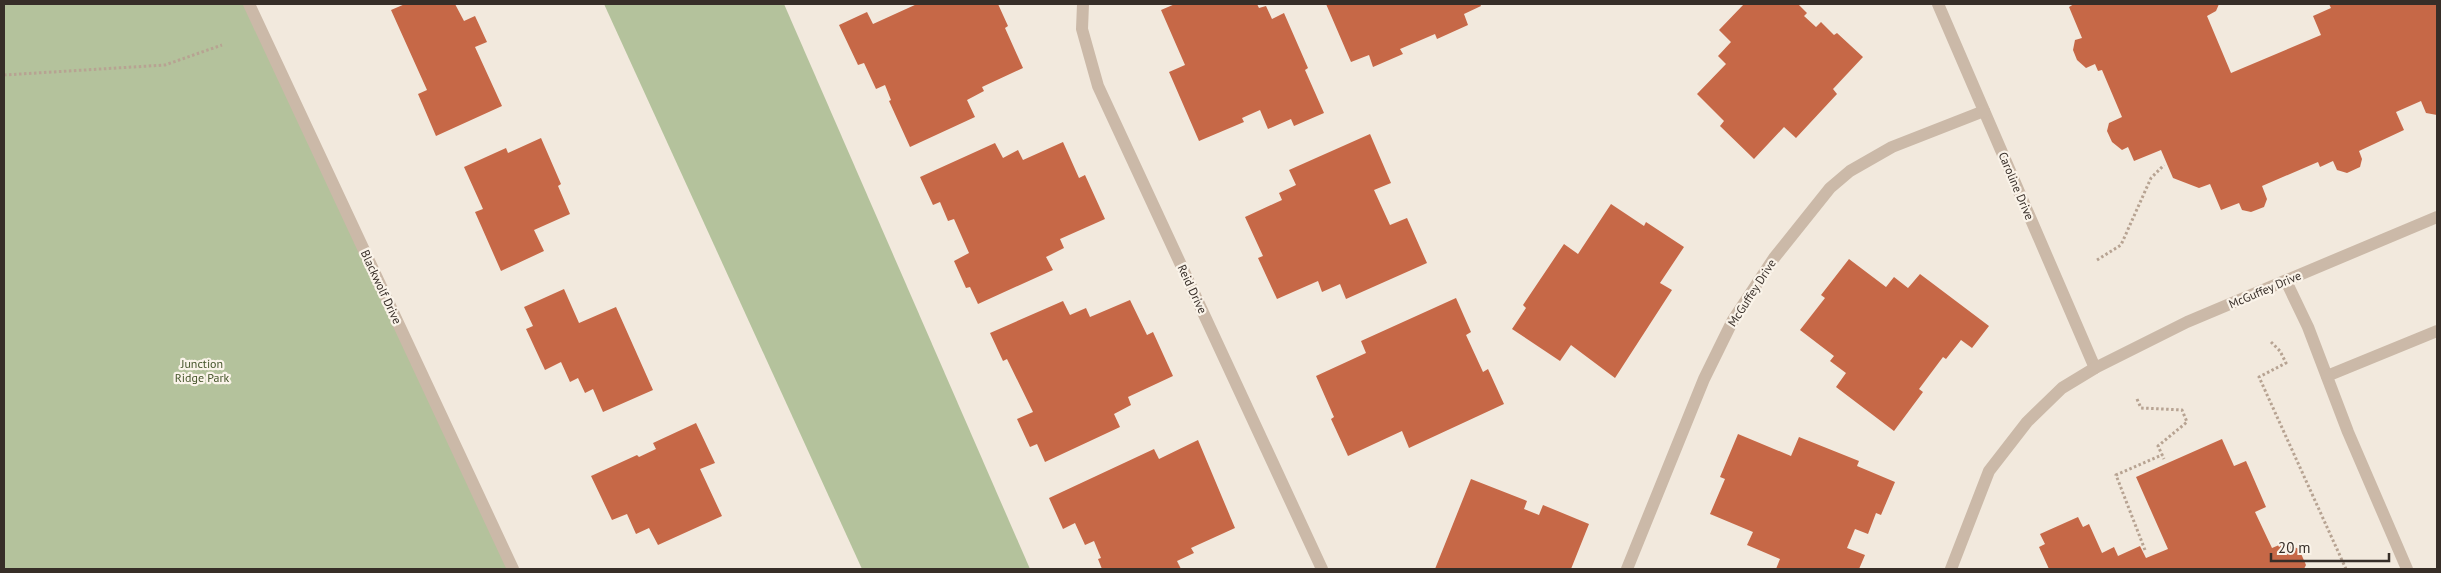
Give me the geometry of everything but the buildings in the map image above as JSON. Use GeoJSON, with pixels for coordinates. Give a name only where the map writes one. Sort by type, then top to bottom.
{"type":"FeatureCollection","features":[{"type":"Feature","properties":{"kind":"street","name":"Blackwolf Drive"},"geometry":{"type":"LineString","coordinates":[[249,4],[513,569]]}},
{"type":"Feature","properties":{"kind":"street","name":"Reid Drive"},"geometry":{"type":"LineString","coordinates":[[1083,4],[1082,29],[1098,86],[1322,569]]}},
{"type":"Feature","properties":{"kind":"street","name":"Caroline Drive"},"geometry":{"type":"LineString","coordinates":[[1938,4],[2095,368]]}},
{"type":"Feature","properties":{"kind":"street","name":"McGuffey Drive"},"geometry":{"type":"LineString","coordinates":[[1627,569],[1704,379],[1733,320],[1774,258],[1830,188],[1850,171],[1892,148],[1984,111]]}},
{"type":"Feature","properties":{"kind":"street","name":"McGuffey Drive"},"geometry":{"type":"LineString","coordinates":[[1951,569],[1989,472],[2027,422],[2062,388],[2095,368],[2188,322],[2437,217]]}},
{"type":"Feature","properties":{"kind":"street"},"geometry":{"type":"LineString","coordinates":[[2286,281],[2308,327],[2348,432],[2407,569]]}},
{"type":"Feature","properties":{"kind":"street"},"geometry":{"type":"LineString","coordinates":[[2327,376],[2437,331]]}},
{"type":"Feature","properties":{"kind":"path"},"geometry":{"type":"LineString","coordinates":[[4,75],[165,65],[222,45]]}},
{"type":"Feature","properties":{"kind":"path"},"geometry":{"type":"LineString","coordinates":[[2097,260],[2117,250],[2121,245],[2151,178],[2164,165]]}},
{"type":"Feature","properties":{"kind":"path"},"geometry":{"type":"LineString","coordinates":[[2271,342],[2280,352],[2286,364],[2259,377],[2346,569]]}},
{"type":"Feature","properties":{"kind":"path"},"geometry":{"type":"LineString","coordinates":[[2137,400],[2141,408],[2182,410],[2187,422],[2158,446],[2164,459]]}},
{"type":"Feature","properties":{"kind":"path"},"geometry":{"type":"LineString","coordinates":[[2145,550],[2116,475],[2162,455]]}},
{"type":"Feature","properties":{"kind":"green space","name":"Junction Ridge Park"},"geometry":{"type":"Polygon","coordinates":[[[4,4],[249,4],[513,569],[4,569],[4,4]]]}},
{"type":"Feature","properties":{"kind":"green space"},"geometry":{"type":"Polygon","coordinates":[[[604,4],[784,4],[1030,569],[862,569],[604,4]]]}}]}
